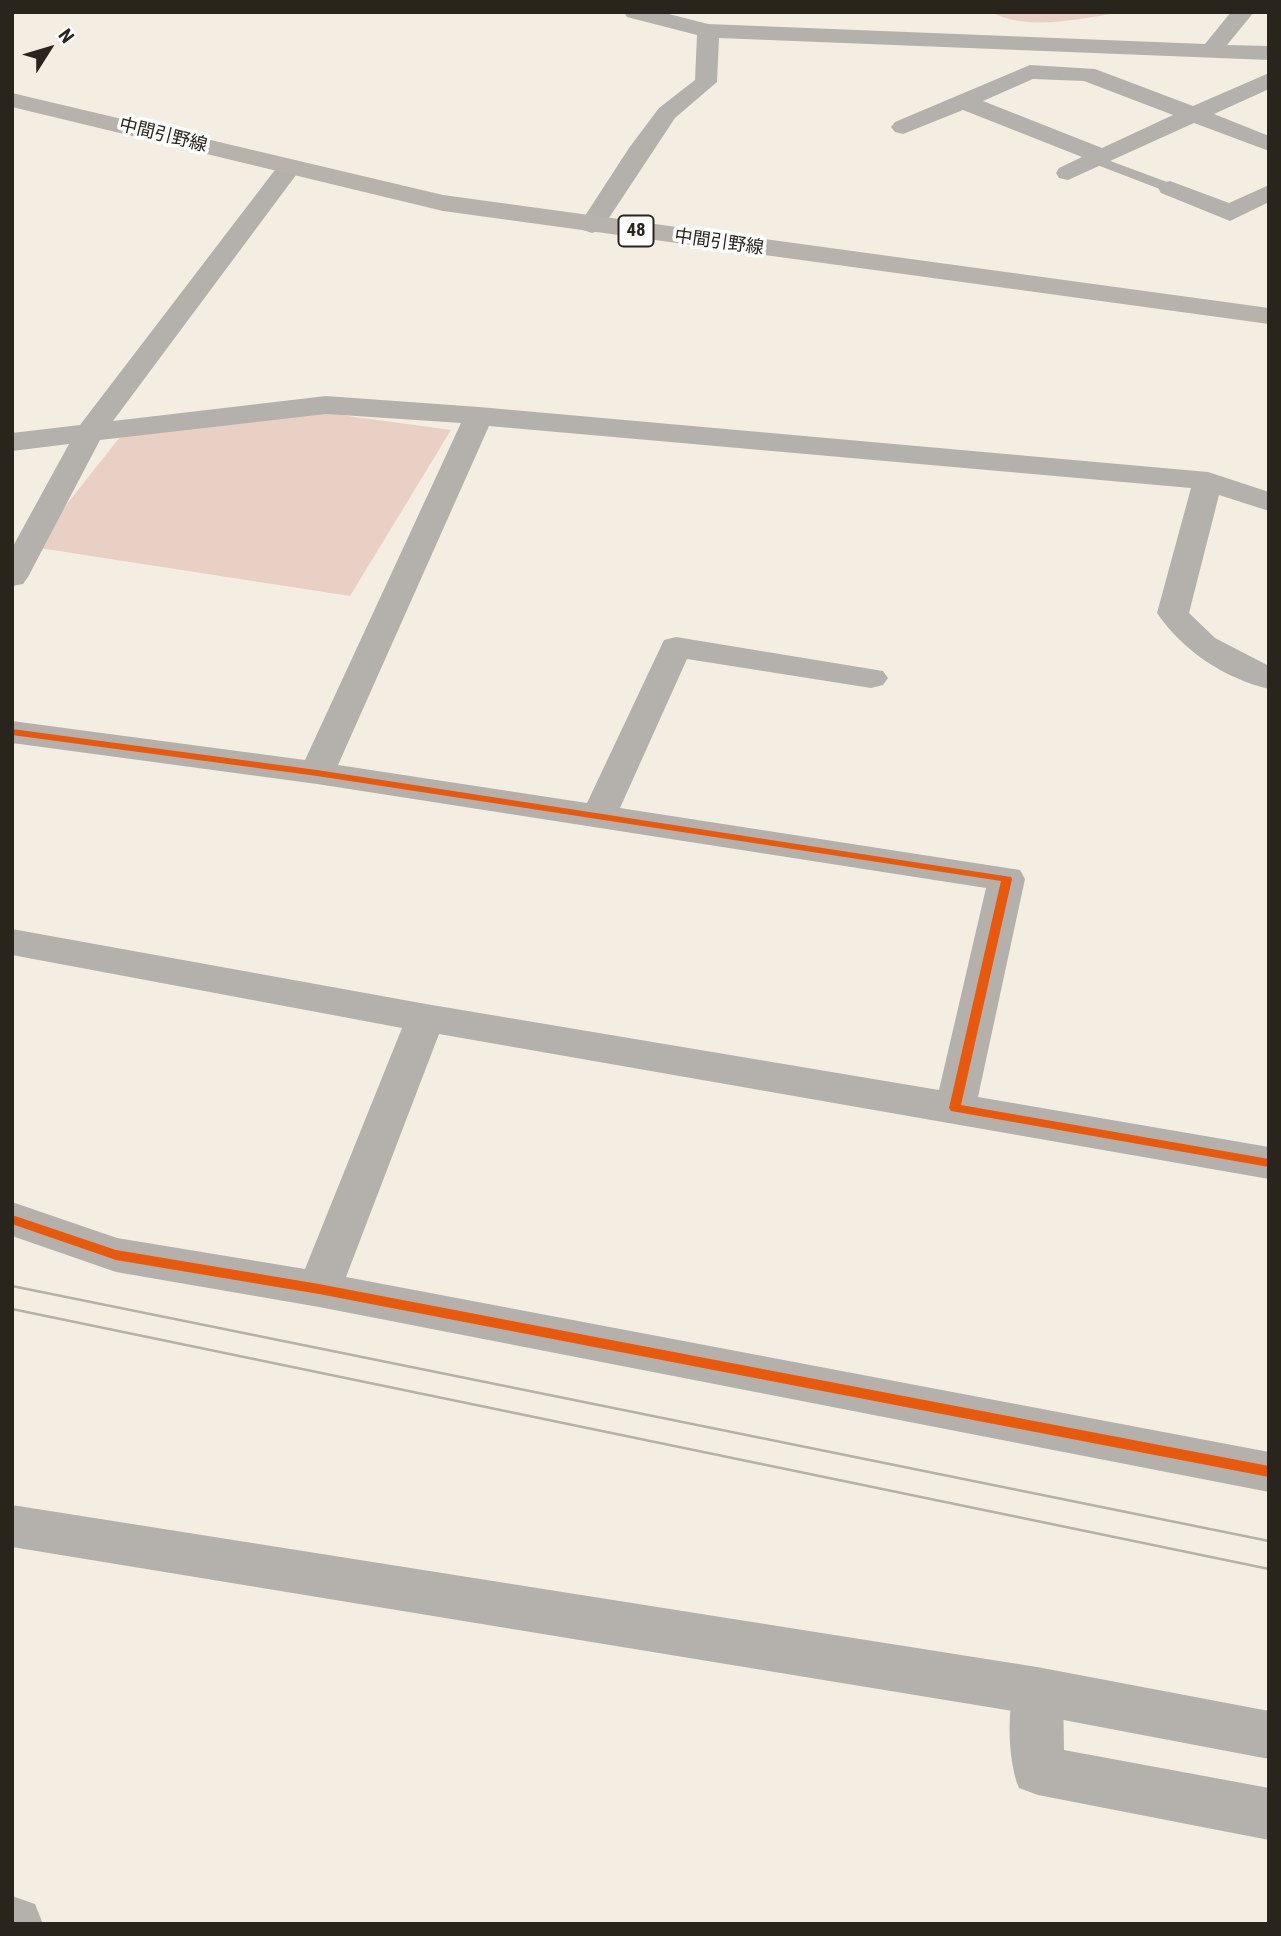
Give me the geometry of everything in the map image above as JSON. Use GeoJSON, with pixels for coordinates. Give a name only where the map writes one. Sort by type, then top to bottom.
{"type":"FeatureCollection","features":[{"type":"Feature","properties":{"kind":"main road","name":"中間引野線"},"geometry":{"type":"LineString","coordinates":[[12,100],[443,203],[1269,316]]}},
{"type":"Feature","properties":{"kind":"street"},"geometry":{"type":"LineString","coordinates":[[635,12],[708,31],[1269,53]]}},
{"type":"Feature","properties":{"kind":"street"},"geometry":{"type":"LineString","coordinates":[[1212,49],[1243,12]]}},
{"type":"Feature","properties":{"kind":"street"},"geometry":{"type":"LineString","coordinates":[[592,225],[641,148],[667,113],[706,82],[708,31]]}},
{"type":"Feature","properties":{"kind":"street"},"geometry":{"type":"LineString","coordinates":[[903,127],[1030,72],[1087,74],[1269,144]]}},
{"type":"Feature","properties":{"kind":"street"},"geometry":{"type":"LineString","coordinates":[[1068,173],[1269,80]]}},
{"type":"Feature","properties":{"kind":"street"},"geometry":{"type":"LineString","coordinates":[[962,101],[1099,158]]}},
{"type":"Feature","properties":{"kind":"street"},"geometry":{"type":"LineString","coordinates":[[12,577],[90,432],[290,167]]}},
{"type":"Feature","properties":{"kind":"street"},"geometry":{"type":"LineString","coordinates":[[1170,188],[1230,213],[1269,192]]}},
{"type":"Feature","properties":{"kind":"street"},"geometry":{"type":"LineString","coordinates":[[12,442],[326,405],[480,416],[1209,481],[1269,502]]}},
{"type":"Feature","properties":{"kind":"street"},"geometry":{"type":"LineString","coordinates":[[317,773],[480,416]]}},
{"type":"Feature","properties":{"kind":"street"},"geometry":{"type":"LineString","coordinates":[[1209,481],[1173,613],[1183,629],[1208,649],[1269,679]]}},
{"type":"Feature","properties":{"kind":"street"},"geometry":{"type":"LineString","coordinates":[[599,816],[676,647],[872,678]]}},
{"type":"Feature","properties":{"kind":"street"},"geometry":{"type":"LineString","coordinates":[[12,732],[317,773],[1007,879],[955,1108]]}},
{"type":"Feature","properties":{"kind":"street"},"geometry":{"type":"LineString","coordinates":[[12,942],[426,1018],[1269,1163]]}},
{"type":"Feature","properties":{"kind":"street"},"geometry":{"type":"LineString","coordinates":[[318,1289],[426,1018]]}},
{"type":"Feature","properties":{"kind":"street"},"geometry":{"type":"LineString","coordinates":[[12,1219],[116,1255],[318,1289],[1269,1472]]}},
{"type":"Feature","properties":{"kind":"street"},"geometry":{"type":"LineString","coordinates":[[12,1526],[1037,1691],[1269,1735]]}},
{"type":"Feature","properties":{"kind":"street"},"geometry":{"type":"LineString","coordinates":[[1037,1691],[1038,1770],[1269,1814]]}},
{"type":"Feature","properties":{"kind":"lane"},"geometry":{"type":"LineString","coordinates":[[1099,158],[1170,188]]}},
{"type":"Feature","properties":{"kind":"shaded area"},"geometry":{"type":"Polygon","coordinates":[[[991,12],[1125,12],[1040,23],[1023,22],[991,12]]]}},
{"type":"Feature","properties":{"kind":"shaded area"},"geometry":{"type":"Polygon","coordinates":[[[319,412],[451,430],[350,596],[33,547],[120,437],[319,412]]]}},
{"type":"Feature","properties":{"kind":"tram line"},"geometry":{"type":"LineString","coordinates":[[12,1286],[1269,1541]]}},
{"type":"Feature","properties":{"kind":"tram line"},"geometry":{"type":"LineString","coordinates":[[12,1309],[1269,1569]]}},
{"type":"Feature","properties":{"kind":"cycle path"},"geometry":{"type":"LineString","coordinates":[[12,732],[317,773],[1007,879],[955,1108],[1269,1163]]}},
{"type":"Feature","properties":{"kind":"cycle path"},"geometry":{"type":"LineString","coordinates":[[12,1219],[116,1255],[319,1289],[1269,1472]]}}]}
